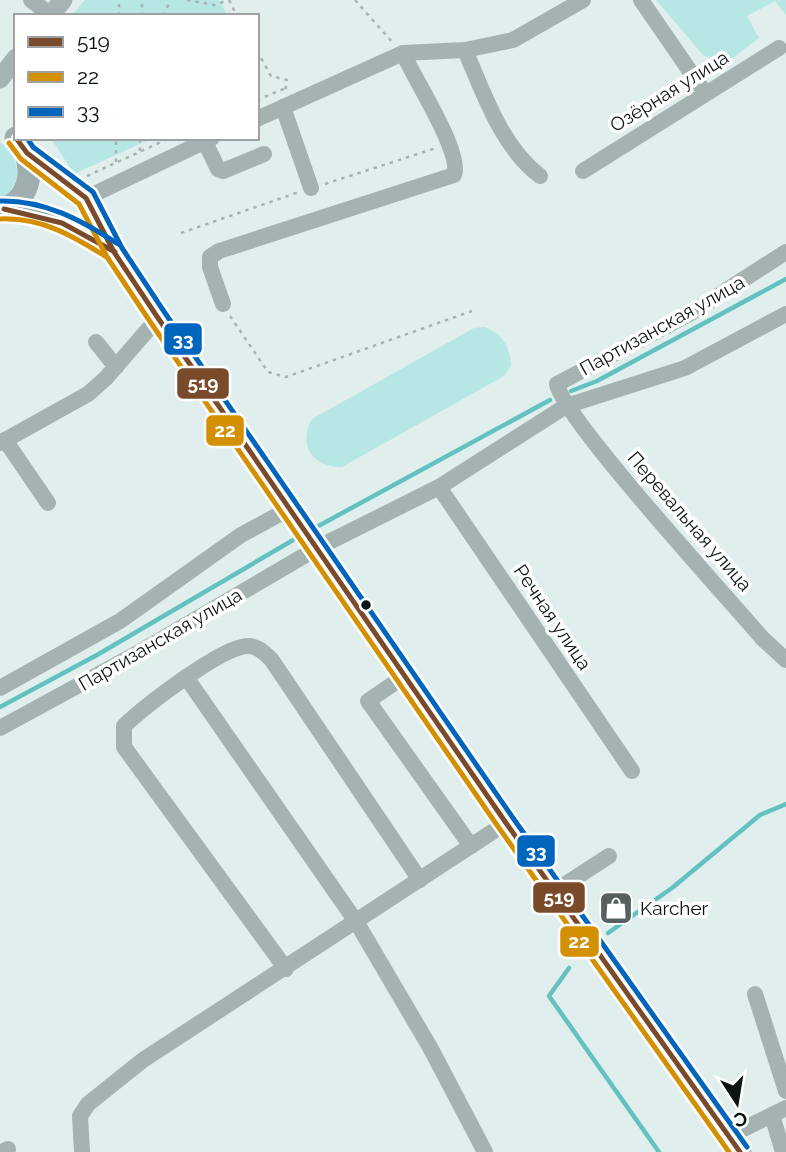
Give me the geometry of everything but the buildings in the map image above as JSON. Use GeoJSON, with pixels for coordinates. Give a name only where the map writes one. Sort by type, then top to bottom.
{"type":"FeatureCollection","features":[{"type":"Feature","properties":{"kind":"highway"},"geometry":{"type":"LineString","coordinates":[[2,210],[19,200],[27,186],[31,169],[16,140]]}},
{"type":"Feature","properties":{"kind":"highway"},"geometry":{"type":"LineString","coordinates":[[19,140],[79,192],[114,252],[158,318],[506,823],[734,1144]]}},
{"type":"Feature","properties":{"kind":"highway"},"geometry":{"type":"LineString","coordinates":[[2,210],[43,215],[61,222],[114,252]]}},
{"type":"Feature","properties":{"kind":"main road"},"geometry":{"type":"LineString","coordinates":[[52,14],[63,0]]}},
{"type":"Feature","properties":{"kind":"main road"},"geometry":{"type":"LineString","coordinates":[[0,79],[14,61]]}},
{"type":"Feature","properties":{"kind":"street"},"geometry":{"type":"LineString","coordinates":[[31,0],[48,14]]}},
{"type":"Feature","properties":{"kind":"street"},"geometry":{"type":"LineString","coordinates":[[259,118],[403,53],[465,50],[513,40],[583,0]]}},
{"type":"Feature","properties":{"kind":"street"},"geometry":{"type":"LineString","coordinates":[[641,0],[705,93]]}},
{"type":"Feature","properties":{"kind":"street","name":"Озёрная улица"},"geometry":{"type":"LineString","coordinates":[[583,171],[779,48]]}},
{"type":"Feature","properties":{"kind":"street"},"geometry":{"type":"LineString","coordinates":[[465,50],[508,140],[525,164],[540,176]]}},
{"type":"Feature","properties":{"kind":"street"},"geometry":{"type":"LineString","coordinates":[[223,304],[210,267],[210,257],[219,251],[454,175],[456,161],[449,144],[403,53]]}},
{"type":"Feature","properties":{"kind":"street"},"geometry":{"type":"LineString","coordinates":[[284,107],[311,188]]}},
{"type":"Feature","properties":{"kind":"street"},"geometry":{"type":"LineString","coordinates":[[79,192],[209,140],[218,169],[223,171],[264,154]]}},
{"type":"Feature","properties":{"kind":"street","name":"Партизанская улица"},"geometry":{"type":"LineString","coordinates":[[566,406],[557,384],[691,313],[786,252]]}},
{"type":"Feature","properties":{"kind":"street","name":"Партизанская улица"},"geometry":{"type":"LineString","coordinates":[[0,728],[316,544],[439,487],[566,406],[685,368],[786,314]]}},
{"type":"Feature","properties":{"kind":"street"},"geometry":{"type":"LineString","coordinates":[[48,503],[3,442],[88,394],[116,367],[158,318]]}},
{"type":"Feature","properties":{"kind":"street"},"geometry":{"type":"LineString","coordinates":[[96,342],[116,367]]}},
{"type":"Feature","properties":{"kind":"street","name":"Перевальная улица"},"geometry":{"type":"LineString","coordinates":[[566,406],[762,638],[786,660]]}},
{"type":"Feature","properties":{"kind":"street","name":"Речная улица"},"geometry":{"type":"LineString","coordinates":[[439,487],[632,771]]}},
{"type":"Feature","properties":{"kind":"street","name":"Партизанская улица"},"geometry":{"type":"LineString","coordinates":[[0,688],[121,621],[241,535],[293,512]]}},
{"type":"Feature","properties":{"kind":"street"},"geometry":{"type":"LineString","coordinates":[[286,969],[124,747],[124,726],[186,677],[234,649],[248,646],[260,649],[271,659],[420,880]]}},
{"type":"Feature","properties":{"kind":"street"},"geometry":{"type":"LineString","coordinates":[[406,675],[368,701],[471,846]]}},
{"type":"Feature","properties":{"kind":"street"},"geometry":{"type":"LineString","coordinates":[[186,677],[357,923],[431,1049],[485,1152]]}},
{"type":"Feature","properties":{"kind":"street"},"geometry":{"type":"LineString","coordinates":[[82,1152],[80,1116],[88,1104],[143,1060],[357,923],[506,823]]}},
{"type":"Feature","properties":{"kind":"street"},"geometry":{"type":"LineString","coordinates":[[555,891],[609,856]]}},
{"type":"Feature","properties":{"kind":"street"},"geometry":{"type":"LineString","coordinates":[[755,995],[786,1091]]}},
{"type":"Feature","properties":{"kind":"street"},"geometry":{"type":"LineString","coordinates":[[734,1144],[779,1112],[783,1152]]}},
{"type":"Feature","properties":{"kind":"path"},"geometry":{"type":"LineString","coordinates":[[187,0],[215,5],[229,0]]}},
{"type":"Feature","properties":{"kind":"path"},"geometry":{"type":"LineString","coordinates":[[355,0],[403,53]]}},
{"type":"Feature","properties":{"kind":"path"},"geometry":{"type":"LineString","coordinates":[[259,55],[271,76],[286,80]]}},
{"type":"Feature","properties":{"kind":"path"},"geometry":{"type":"LineString","coordinates":[[259,99],[286,88]]}},
{"type":"Feature","properties":{"kind":"path"},"geometry":{"type":"LineString","coordinates":[[116,140],[116,162]]}},
{"type":"Feature","properties":{"kind":"path"},"geometry":{"type":"LineString","coordinates":[[140,140],[140,151]]}},
{"type":"Feature","properties":{"kind":"path"},"geometry":{"type":"LineString","coordinates":[[79,192],[116,162],[165,140]]}},
{"type":"Feature","properties":{"kind":"path"},"geometry":{"type":"LineString","coordinates":[[223,304],[268,372],[286,377],[472,311]]}},
{"type":"Feature","properties":{"kind":"shaded area"},"geometry":{"type":"Polygon","coordinates":[[[85,0],[219,0],[227,14],[73,14],[85,0]]]}},
{"type":"Feature","properties":{"kind":"shaded area"},"geometry":{"type":"Polygon","coordinates":[[[656,0],[786,0],[786,15],[775,1],[747,16],[759,38],[730,60],[704,56],[656,0]]]}},
{"type":"Feature","properties":{"kind":"shaded area"},"geometry":{"type":"Polygon","coordinates":[[[52,140],[149,140],[74,174],[52,140]]]}},
{"type":"Feature","properties":{"kind":"shaded area"},"geometry":{"type":"Polygon","coordinates":[[[0,142],[12,155],[17,171],[13,187],[0,199],[0,142]]]}},
{"type":"Feature","properties":{"kind":"shaded area"},"geometry":{"type":"Polygon","coordinates":[[[485,327],[497,333],[507,347],[511,366],[504,376],[342,467],[323,463],[310,453],[306,438],[312,419],[474,328],[485,327]]]}},
{"type":"Feature","properties":{"kind":"waterway"},"geometry":{"type":"LineString","coordinates":[[571,391],[597,381],[786,279]]}},
{"type":"Feature","properties":{"kind":"waterway"},"geometry":{"type":"LineString","coordinates":[[311,530],[550,400]]}},
{"type":"Feature","properties":{"kind":"waterway"},"geometry":{"type":"LineString","coordinates":[[0,707],[97,655],[300,536]]}},
{"type":"Feature","properties":{"kind":"waterway"},"geometry":{"type":"LineString","coordinates":[[608,933],[672,888],[760,815],[786,804]]}},
{"type":"Feature","properties":{"kind":"waterway"},"geometry":{"type":"LineString","coordinates":[[569,968],[549,996],[659,1152]]}},
{"type":"Feature","properties":{"kind":"transit line","name":"519"},"geometry":{"type":"LineString","coordinates":[[17,140],[27,153],[86,198],[114,252],[158,318],[506,823],[740,1152]]}},
{"type":"Feature","properties":{"kind":"transit line","name":"33"},"geometry":{"type":"LineString","coordinates":[[28,140],[33,147],[93,192],[122,248],[165,313],[513,818],[747,1147]]}},
{"type":"Feature","properties":{"kind":"transit line","name":"22"},"geometry":{"type":"LineString","coordinates":[[9,143],[21,159],[79,204],[107,257],[151,323],[499,828],[729,1152]]}},
{"type":"Feature","properties":{"kind":"transit line","name":"33"},"geometry":{"type":"LineString","coordinates":[[0,201],[32,204],[62,213],[118,244]]}},
{"type":"Feature","properties":{"kind":"transit line","name":"519"},"geometry":{"type":"LineString","coordinates":[[4,209],[62,223],[115,252]]}},
{"type":"Feature","properties":{"kind":"transit line","name":"22"},"geometry":{"type":"LineString","coordinates":[[0,219],[44,225],[70,236],[108,258]]}},
{"type":"Feature","properties":{"kind":"place","name":"Karcher"},"geometry":{"type":"Point","coordinates":[616,908]}}]}
